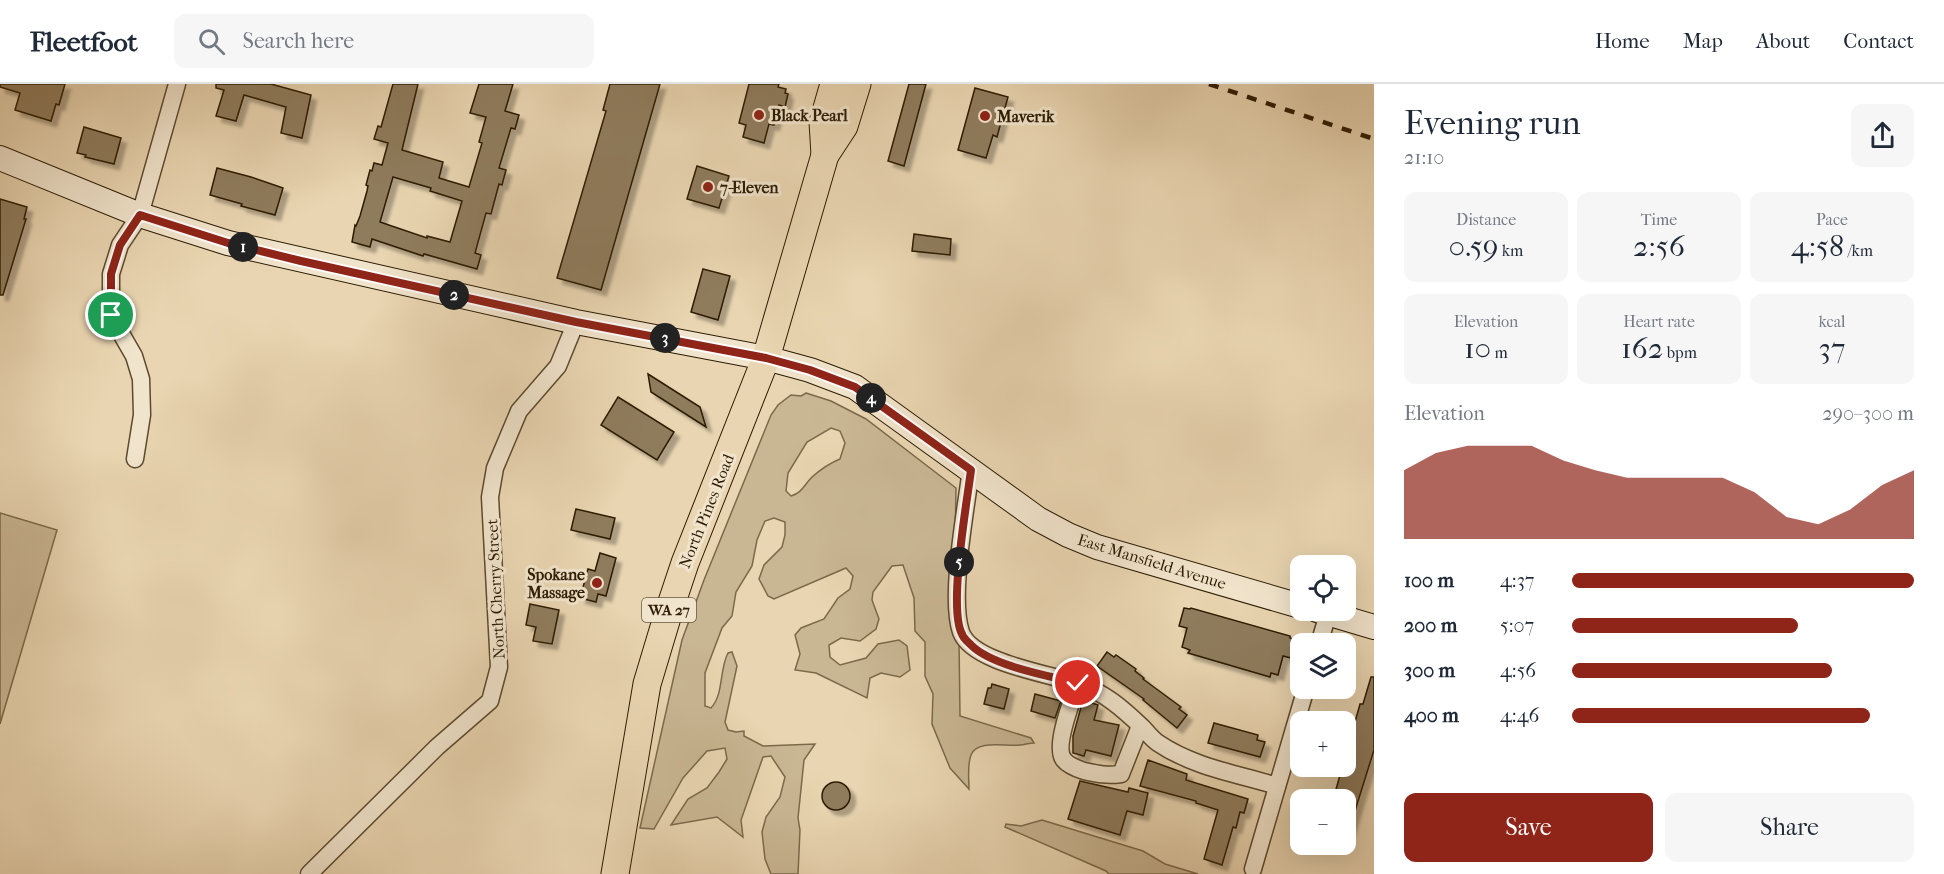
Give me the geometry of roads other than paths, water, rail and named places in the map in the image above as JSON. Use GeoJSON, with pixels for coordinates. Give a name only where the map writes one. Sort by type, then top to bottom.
{"type":"FeatureCollection","features":[{"type":"Feature","properties":{"kind":"main road","name":"North Pines Road"},"geometry":{"type":"LineString","coordinates":[[825,155],[822,122],[834,84]]}},
{"type":"Feature","properties":{"kind":"main road","name":"North Pines Road"},"geometry":{"type":"LineString","coordinates":[[615,874],[647,684],[666,619],[685,563],[766,358],[825,155],[844,126],[857,84]]}},
{"type":"Feature","properties":{"kind":"street"},"geometry":{"type":"LineString","coordinates":[[135,459],[142,415],[141,379],[134,356],[111,315],[111,274],[120,245],[140,215],[177,84]]}},
{"type":"Feature","properties":{"kind":"street","name":"East Mansfield Avenue"},"geometry":{"type":"LineString","coordinates":[[0,158],[140,215],[228,243],[576,322],[766,358],[810,370],[855,387],[1038,519],[1068,535],[1097,547],[1290,603]]}},
{"type":"Feature","properties":{"kind":"street","name":"North Cherry Street"},"geometry":{"type":"LineString","coordinates":[[309,874],[437,747],[490,701],[499,667],[490,497],[495,468],[519,411],[558,366],[576,322]]}},
{"type":"Feature","properties":{"kind":"street"},"geometry":{"type":"LineString","coordinates":[[971,470],[958,572],[958,610],[961,634],[972,647],[1006,664],[1096,690],[1114,702],[1157,742],[1186,759],[1277,786]]}},
{"type":"Feature","properties":{"kind":"street"},"geometry":{"type":"LineString","coordinates":[[1353,621],[1374,627]]}},
{"type":"Feature","properties":{"kind":"street"},"geometry":{"type":"LineString","coordinates":[[1078,683],[1060,748],[1064,759],[1078,769],[1106,777],[1121,774],[1140,726]]}},
{"type":"Feature","properties":{"kind":"street"},"geometry":{"type":"LineString","coordinates":[[1253,869],[1303,699]]}},
{"type":"Feature","properties":{"kind":"railway"},"geometry":{"type":"LineString","coordinates":[[1209,84],[1374,139]]}},
{"type":"Feature","properties":{"kind":"place","name":"Black Pearl"},"geometry":{"type":"Point","coordinates":[759,115]}},
{"type":"Feature","properties":{"kind":"place","name":"Maverik"},"geometry":{"type":"Point","coordinates":[985,116]}},
{"type":"Feature","properties":{"kind":"place","name":"7-Eleven"},"geometry":{"type":"Point","coordinates":[708,187]}},
{"type":"Feature","properties":{"kind":"place","name":"Spokane Massage"},"geometry":{"type":"Point","coordinates":[597,583]}}]}
